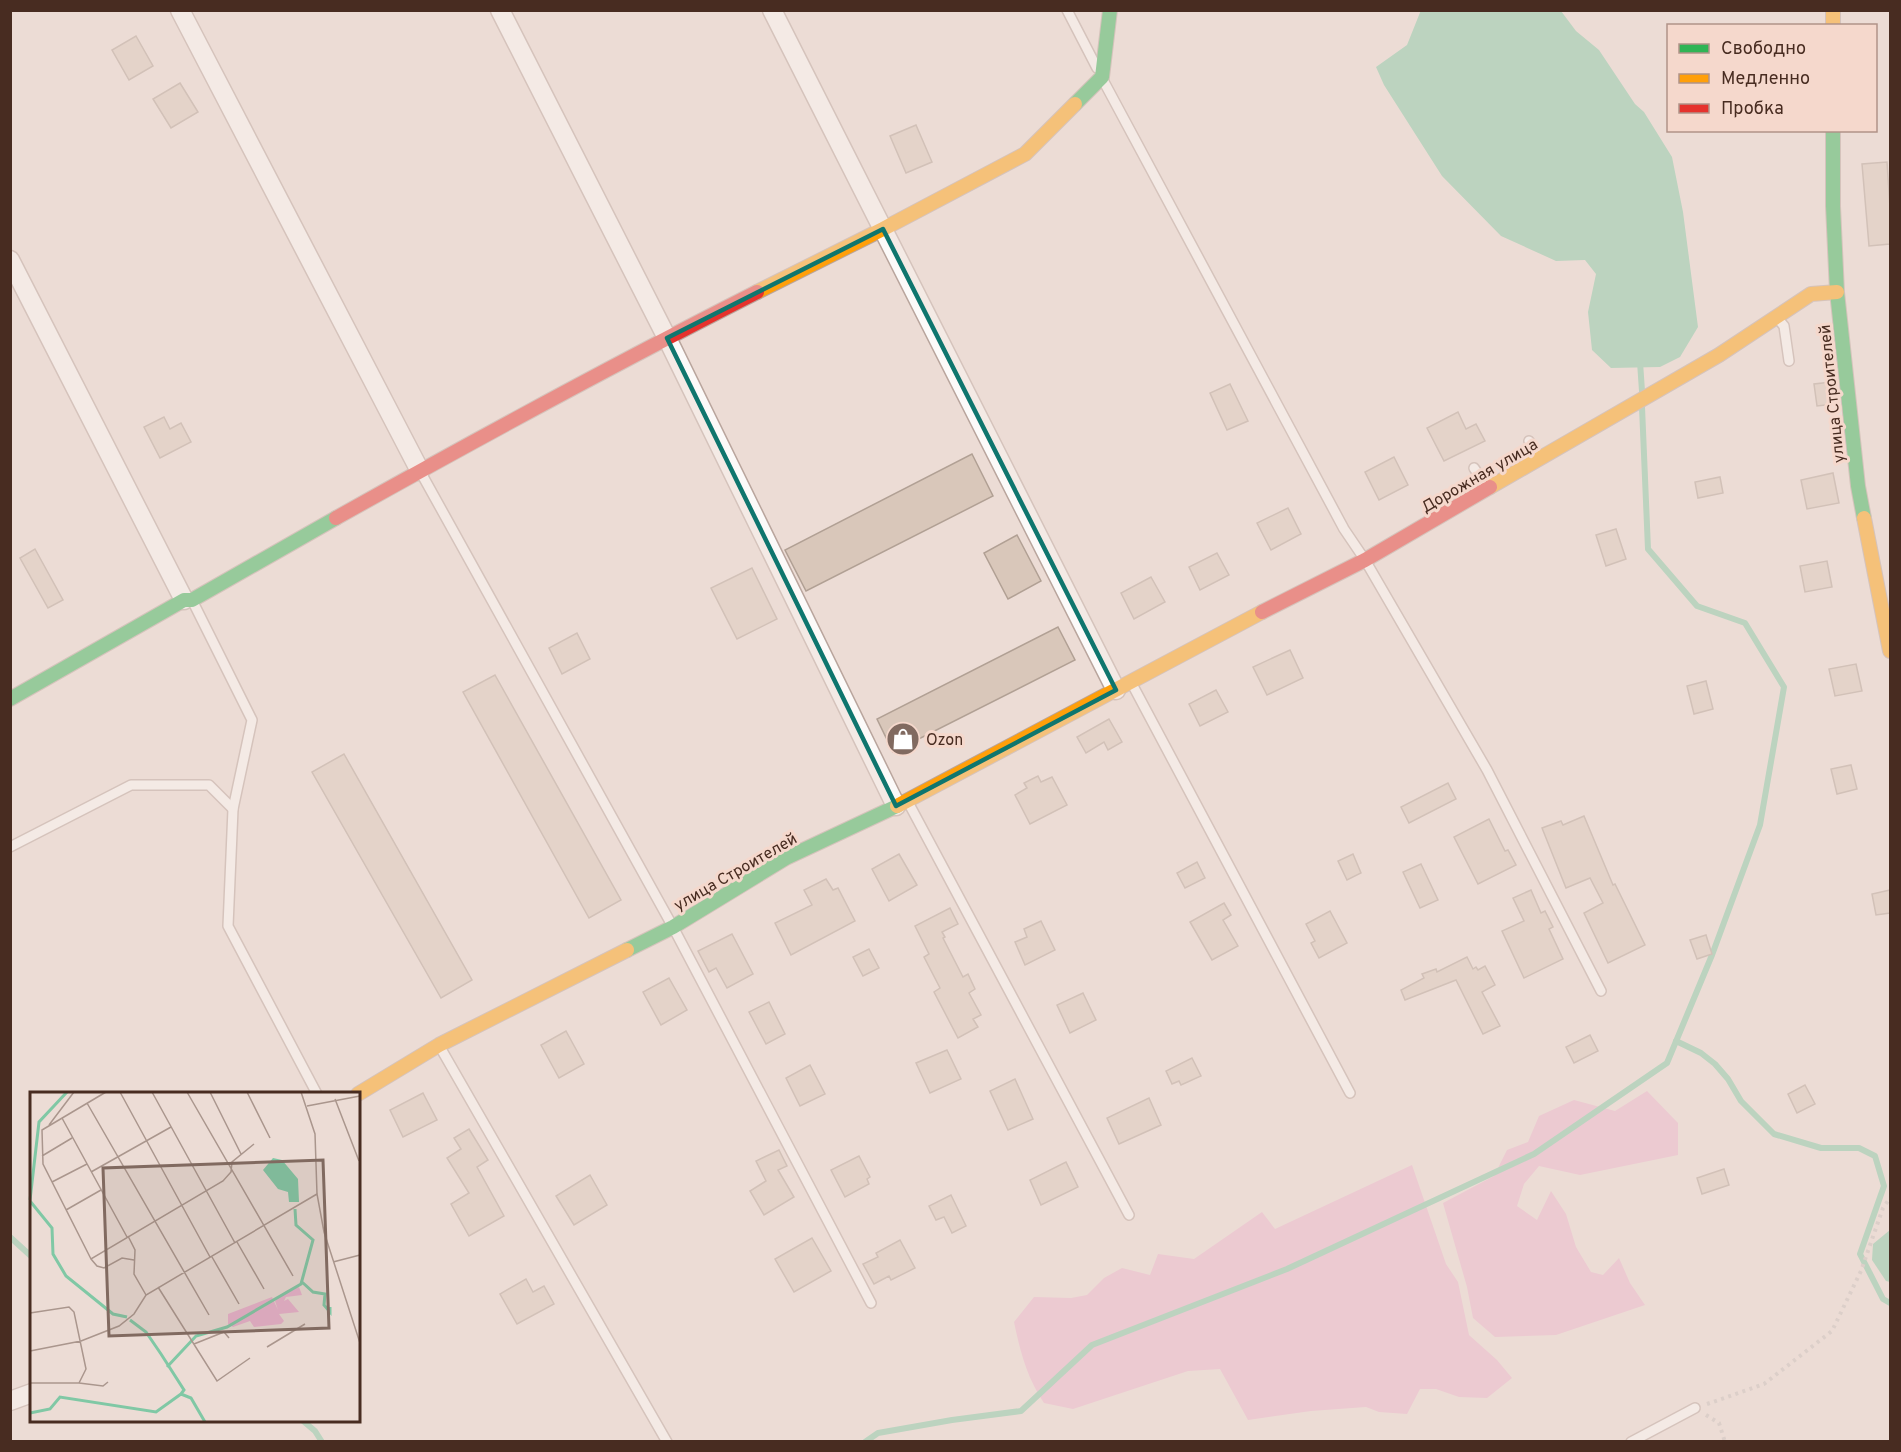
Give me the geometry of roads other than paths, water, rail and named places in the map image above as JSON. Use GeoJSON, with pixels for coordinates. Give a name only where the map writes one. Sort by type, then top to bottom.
{"type":"FeatureCollection","features":[{"type":"Feature","properties":{"kind":"street"},"geometry":{"type":"LineString","coordinates":[[180,10],[420,471]]}},
{"type":"Feature","properties":{"kind":"street"},"geometry":{"type":"LineString","coordinates":[[500,10],[902,804]]}},
{"type":"Feature","properties":{"kind":"street"},"geometry":{"type":"LineString","coordinates":[[772,10],[969,401],[1124,686]]}},
{"type":"Feature","properties":{"kind":"street"},"geometry":{"type":"LineString","coordinates":[[10,699],[420,471],[667,338],[1025,154],[1102,77],[1110,10]]}},
{"type":"Feature","properties":{"kind":"street","name":"улица Строителей"},"geometry":{"type":"LineString","coordinates":[[1833,132],[1833,206],[1837,292],[1858,486],[1890,651]]}},
{"type":"Feature","properties":{"kind":"street"},"geometry":{"type":"LineString","coordinates":[[10,260],[188,600]]}},
{"type":"Feature","properties":{"kind":"street","name":"Дорожная улица"},"geometry":{"type":"LineString","coordinates":[[1124,686],[1250,618],[1365,560],[1719,355],[1811,294],[1837,292]]}},
{"type":"Feature","properties":{"kind":"street","name":"улица Строителей"},"geometry":{"type":"LineString","coordinates":[[360,1093],[439,1045],[673,927],[786,858],[902,804],[1124,686]]}},
{"type":"Feature","properties":{"kind":"street"},"geometry":{"type":"LineString","coordinates":[[10,1401],[30,1394]]}},
{"type":"Feature","properties":{"kind":"lane"},"geometry":{"type":"LineString","coordinates":[[1067,10],[1344,529],[1365,560],[1488,770],[1602,990]]}},
{"type":"Feature","properties":{"kind":"lane"},"geometry":{"type":"LineString","coordinates":[[1777,317],[1784,326],[1789,361]]}},
{"type":"Feature","properties":{"kind":"lane"},"geometry":{"type":"LineString","coordinates":[[1529,441],[1539,459]]}},
{"type":"Feature","properties":{"kind":"lane"},"geometry":{"type":"LineString","coordinates":[[1474,468],[1488,489]]}},
{"type":"Feature","properties":{"kind":"lane"},"geometry":{"type":"LineString","coordinates":[[420,471],[673,927],[871,1303]]}},
{"type":"Feature","properties":{"kind":"lane"},"geometry":{"type":"LineString","coordinates":[[188,600],[252,720],[233,808],[228,926],[316,1092]]}},
{"type":"Feature","properties":{"kind":"lane"},"geometry":{"type":"LineString","coordinates":[[1124,686],[1350,1093]]}},
{"type":"Feature","properties":{"kind":"lane"},"geometry":{"type":"LineString","coordinates":[[10,847],[131,785],[209,785],[233,808]]}},
{"type":"Feature","properties":{"kind":"lane"},"geometry":{"type":"LineString","coordinates":[[902,804],[1129,1215]]}},
{"type":"Feature","properties":{"kind":"lane"},"geometry":{"type":"LineString","coordinates":[[439,1045],[668,1442]]}},
{"type":"Feature","properties":{"kind":"lane"},"geometry":{"type":"LineString","coordinates":[[1631,1442],[1695,1408]]}},
{"type":"Feature","properties":{"kind":"waterway"},"geometry":{"type":"LineString","coordinates":[[1640,362],[1642,391]]}},
{"type":"Feature","properties":{"kind":"waterway"},"geometry":{"type":"LineString","coordinates":[[865,1442],[878,1433],[1021,1411],[1092,1345],[1287,1269],[1534,1154],[1667,1063],[1712,955],[1760,825],[1784,687],[1745,623],[1697,606],[1648,549],[1642,407]]}},
{"type":"Feature","properties":{"kind":"waterway"},"geometry":{"type":"LineString","coordinates":[[1676,1041],[1701,1053],[1715,1064],[1728,1079],[1741,1101],[1774,1134],[1821,1148],[1859,1148],[1875,1156],[1884,1186],[1860,1254],[1883,1299],[1890,1303]]}},
{"type":"Feature","properties":{"kind":"waterway"},"geometry":{"type":"LineString","coordinates":[[10,1237],[30,1255]]}},
{"type":"Feature","properties":{"kind":"waterway"},"geometry":{"type":"LineString","coordinates":[[304,1422],[315,1431],[322,1442]]}},
{"type":"Feature","properties":{"kind":"place","name":"Ozon"},"geometry":{"type":"Point","coordinates":[903,739]}}]}
